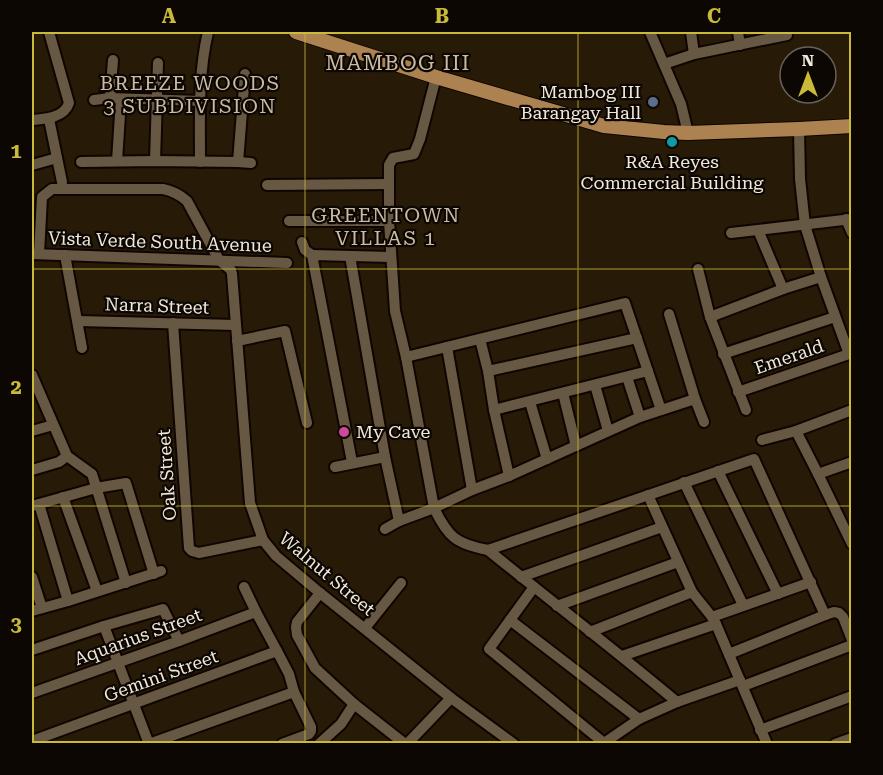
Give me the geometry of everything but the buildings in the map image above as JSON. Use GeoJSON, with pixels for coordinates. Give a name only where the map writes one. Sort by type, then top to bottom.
{"type":"FeatureCollection","features":[{"type":"Feature","properties":{"kind":"main road"},"geometry":{"type":"LineString","coordinates":[[296,32],[436,77],[604,126],[688,134],[852,126]]}},
{"type":"Feature","properties":{"kind":"street"},"geometry":{"type":"LineString","coordinates":[[32,120],[49,118],[63,112],[74,102],[49,32]]}},
{"type":"Feature","properties":{"kind":"street"},"geometry":{"type":"LineString","coordinates":[[200,162],[200,101],[203,51],[207,32]]}},
{"type":"Feature","properties":{"kind":"street"},"geometry":{"type":"LineString","coordinates":[[650,32],[681,104],[688,134]]}},
{"type":"Feature","properties":{"kind":"street"},"geometry":{"type":"LineString","coordinates":[[691,32],[694,54]]}},
{"type":"Feature","properties":{"kind":"street"},"geometry":{"type":"LineString","coordinates":[[738,32],[740,45]]}},
{"type":"Feature","properties":{"kind":"street"},"geometry":{"type":"LineString","coordinates":[[664,64],[694,54],[787,35],[786,32]]}},
{"type":"Feature","properties":{"kind":"street"},"geometry":{"type":"LineString","coordinates":[[113,60],[117,161]]}},
{"type":"Feature","properties":{"kind":"street"},"geometry":{"type":"LineString","coordinates":[[155,160],[158,63]]}},
{"type":"Feature","properties":{"kind":"street"},"geometry":{"type":"LineString","coordinates":[[238,162],[245,74]]}},
{"type":"Feature","properties":{"kind":"street"},"geometry":{"type":"LineString","coordinates":[[436,77],[414,154],[393,158],[389,165],[389,221],[395,311],[406,357],[434,508],[441,523],[460,542],[488,550],[677,702]]}},
{"type":"Feature","properties":{"kind":"street"},"geometry":{"type":"LineString","coordinates":[[94,100],[200,101]]}},
{"type":"Feature","properties":{"kind":"street"},"geometry":{"type":"LineString","coordinates":[[49,118],[62,182]]}},
{"type":"Feature","properties":{"kind":"street"},"geometry":{"type":"LineString","coordinates":[[799,129],[800,179],[805,225],[821,277],[850,354]]}},
{"type":"Feature","properties":{"kind":"street"},"geometry":{"type":"LineString","coordinates":[[32,165],[57,158]]}},
{"type":"Feature","properties":{"kind":"street"},"geometry":{"type":"LineString","coordinates":[[81,162],[155,160],[251,163]]}},
{"type":"Feature","properties":{"kind":"street"},"geometry":{"type":"LineString","coordinates":[[267,185],[389,184]]}},
{"type":"Feature","properties":{"kind":"street","name":"Walnut Street"},"geometry":{"type":"LineString","coordinates":[[35,254],[42,197],[52,189],[163,189],[173,191],[187,201],[219,260],[231,270],[232,274],[250,502],[263,540],[276,556],[320,593],[451,698],[514,744]]}},
{"type":"Feature","properties":{"kind":"street"},"geometry":{"type":"LineString","coordinates":[[731,233],[849,219],[852,233]]}},
{"type":"Feature","properties":{"kind":"street"},"geometry":{"type":"LineString","coordinates":[[289,221],[389,221]]}},
{"type":"Feature","properties":{"kind":"street"},"geometry":{"type":"LineString","coordinates":[[758,230],[783,289]]}},
{"type":"Feature","properties":{"kind":"street"},"geometry":{"type":"LineString","coordinates":[[302,242],[305,250],[312,255],[391,256]]}},
{"type":"Feature","properties":{"kind":"street","name":"Vista Verde South Avenue"},"geometry":{"type":"LineString","coordinates":[[35,254],[287,263]]}},
{"type":"Feature","properties":{"kind":"street"},"geometry":{"type":"LineString","coordinates":[[65,255],[82,348]]}},
{"type":"Feature","properties":{"kind":"street"},"geometry":{"type":"LineString","coordinates":[[312,255],[352,462]]}},
{"type":"Feature","properties":{"kind":"street"},"geometry":{"type":"LineString","coordinates":[[350,256],[385,457],[399,521]]}},
{"type":"Feature","properties":{"kind":"street"},"geometry":{"type":"LineString","coordinates":[[698,269],[710,317],[746,410]]}},
{"type":"Feature","properties":{"kind":"street"},"geometry":{"type":"LineString","coordinates":[[710,317],[821,277]]}},
{"type":"Feature","properties":{"kind":"street"},"geometry":{"type":"LineString","coordinates":[[406,357],[625,303],[662,410]]}},
{"type":"Feature","properties":{"kind":"street"},"geometry":{"type":"LineString","coordinates":[[669,314],[704,422]]}},
{"type":"Feature","properties":{"kind":"street"},"geometry":{"type":"LineString","coordinates":[[723,354],[835,317]]}},
{"type":"Feature","properties":{"kind":"street","name":"Narra Street"},"geometry":{"type":"LineString","coordinates":[[78,321],[236,325]]}},
{"type":"Feature","properties":{"kind":"street","name":"Oak Street"},"geometry":{"type":"LineString","coordinates":[[173,323],[189,548],[199,554],[263,540]]}},
{"type":"Feature","properties":{"kind":"street"},"geometry":{"type":"LineString","coordinates":[[237,341],[285,331],[307,423]]}},
{"type":"Feature","properties":{"kind":"street"},"geometry":{"type":"LineString","coordinates":[[488,371],[637,338]]}},
{"type":"Feature","properties":{"kind":"street"},"geometry":{"type":"LineString","coordinates":[[480,339],[509,476]]}},
{"type":"Feature","properties":{"kind":"street"},"geometry":{"type":"LineString","coordinates":[[447,347],[472,490]]}},
{"type":"Feature","properties":{"kind":"street","name":"Emerald"},"geometry":{"type":"LineString","coordinates":[[738,392],[850,354]]}},
{"type":"Feature","properties":{"kind":"street"},"geometry":{"type":"LineString","coordinates":[[494,410],[648,371]]}},
{"type":"Feature","properties":{"kind":"street"},"geometry":{"type":"LineString","coordinates":[[32,375],[67,456],[92,474],[126,583]]}},
{"type":"Feature","properties":{"kind":"street"},"geometry":{"type":"LineString","coordinates":[[627,377],[640,417]]}},
{"type":"Feature","properties":{"kind":"street"},"geometry":{"type":"LineString","coordinates":[[595,385],[608,431]]}},
{"type":"Feature","properties":{"kind":"street"},"geometry":{"type":"LineString","coordinates":[[563,393],[576,446]]}},
{"type":"Feature","properties":{"kind":"street"},"geometry":{"type":"LineString","coordinates":[[385,529],[640,417],[695,399]]}},
{"type":"Feature","properties":{"kind":"street"},"geometry":{"type":"LineString","coordinates":[[530,402],[547,459]]}},
{"type":"Feature","properties":{"kind":"street"},"geometry":{"type":"LineString","coordinates":[[762,440],[796,431],[852,410]]}},
{"type":"Feature","properties":{"kind":"street"},"geometry":{"type":"LineString","coordinates":[[32,431],[53,425]]}},
{"type":"Feature","properties":{"kind":"street"},"geometry":{"type":"LineString","coordinates":[[796,431],[818,474],[847,522],[852,544]]}},
{"type":"Feature","properties":{"kind":"street"},"geometry":{"type":"LineString","coordinates":[[32,470],[59,462],[67,456]]}},
{"type":"Feature","properties":{"kind":"street"},"geometry":{"type":"LineString","coordinates":[[335,466],[385,457]]}},
{"type":"Feature","properties":{"kind":"street"},"geometry":{"type":"LineString","coordinates":[[488,550],[753,459],[825,615]]}},
{"type":"Feature","properties":{"kind":"street"},"geometry":{"type":"LineString","coordinates":[[818,474],[852,462]]}},
{"type":"Feature","properties":{"kind":"street"},"geometry":{"type":"LineString","coordinates":[[718,471],[778,594]]}},
{"type":"Feature","properties":{"kind":"street"},"geometry":{"type":"LineString","coordinates":[[684,482],[743,605]]}},
{"type":"Feature","properties":{"kind":"street"},"geometry":{"type":"LineString","coordinates":[[32,577],[37,610],[68,601],[97,591],[158,573],[127,484],[96,488],[35,505],[68,601]]}},
{"type":"Feature","properties":{"kind":"street"},"geometry":{"type":"LineString","coordinates":[[648,495],[692,592],[714,620],[767,744]]}},
{"type":"Feature","properties":{"kind":"street"},"geometry":{"type":"LineString","coordinates":[[63,496],[97,591]]}},
{"type":"Feature","properties":{"kind":"street"},"geometry":{"type":"LineString","coordinates":[[521,577],[662,527]]}},
{"type":"Feature","properties":{"kind":"street"},"geometry":{"type":"LineString","coordinates":[[556,606],[678,562]]}},
{"type":"Feature","properties":{"kind":"street"},"geometry":{"type":"LineString","coordinates":[[622,656],[714,620],[743,605],[811,582]]}},
{"type":"Feature","properties":{"kind":"street"},"geometry":{"type":"LineString","coordinates":[[365,628],[400,583]]}},
{"type":"Feature","properties":{"kind":"street"},"geometry":{"type":"LineString","coordinates":[[244,587],[289,674],[294,692],[310,724],[311,731],[306,735],[282,744]]}},
{"type":"Feature","properties":{"kind":"street"},"geometry":{"type":"LineString","coordinates":[[534,587],[489,649],[604,743],[639,719],[677,702],[742,683],[852,645]]}},
{"type":"Feature","properties":{"kind":"street"},"geometry":{"type":"LineString","coordinates":[[590,632],[692,592]]}},
{"type":"Feature","properties":{"kind":"street"},"geometry":{"type":"LineString","coordinates":[[320,593],[297,622],[297,635],[315,668],[354,704],[406,744],[451,698]]}},
{"type":"Feature","properties":{"kind":"street"},"geometry":{"type":"LineString","coordinates":[[32,650],[163,609],[179,641]]}},
{"type":"Feature","properties":{"kind":"street","name":"Aquarius Street"},"geometry":{"type":"LineString","coordinates":[[32,693],[256,612]]}},
{"type":"Feature","properties":{"kind":"street"},"geometry":{"type":"LineString","coordinates":[[729,654],[834,612],[843,617],[852,640]]}},
{"type":"Feature","properties":{"kind":"street"},"geometry":{"type":"LineString","coordinates":[[510,620],[639,719]]}},
{"type":"Feature","properties":{"kind":"street"},"geometry":{"type":"LineString","coordinates":[[104,626],[149,744],[294,692]]}},
{"type":"Feature","properties":{"kind":"street","name":"Gemini Street"},"geometry":{"type":"LineString","coordinates":[[32,741],[277,651]]}},
{"type":"Feature","properties":{"kind":"street"},"geometry":{"type":"LineString","coordinates":[[760,730],[852,696]]}},
{"type":"Feature","properties":{"kind":"street"},"geometry":{"type":"LineString","coordinates":[[319,744],[341,724],[354,704]]}},
{"type":"Feature","properties":{"kind":"street"},"geometry":{"type":"LineString","coordinates":[[835,744],[852,738]]}},
{"type":"Feature","properties":{"kind":"place","name":"Mambog III Barangay Hall"},"geometry":{"type":"Point","coordinates":[653,102]}},
{"type":"Feature","properties":{"kind":"place","name":"R&A Reyes Commercial Building"},"geometry":{"type":"Point","coordinates":[672,142]}},
{"type":"Feature","properties":{"kind":"place","name":"My Cave"},"geometry":{"type":"Point","coordinates":[344,432]}},
{"type":"Feature","properties":{"kind":"district","name":"MAMBOG III"},"geometry":{"type":"Point","coordinates":[398,63]}},
{"type":"Feature","properties":{"kind":"district","name":"BREEZE WOODS 3 SUBDIVISION"},"geometry":{"type":"Point","coordinates":[190,94]}},
{"type":"Feature","properties":{"kind":"district","name":"GREENTOWN VILLAS 1"},"geometry":{"type":"Point","coordinates":[386,226]}}]}
